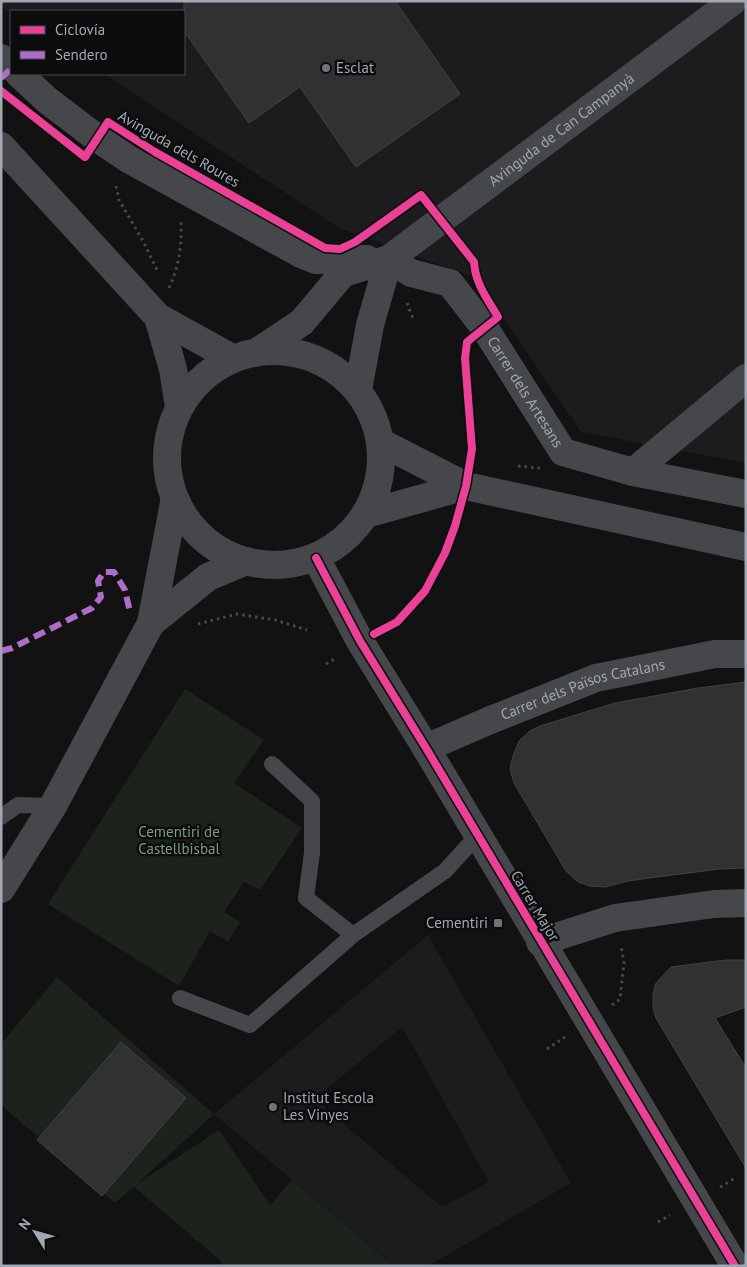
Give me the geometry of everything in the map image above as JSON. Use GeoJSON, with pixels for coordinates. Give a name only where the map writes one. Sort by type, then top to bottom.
{"type":"FeatureCollection","features":[{"type":"Feature","properties":{"kind":"street","name":"Avinguda de Can Campanyà"},"geometry":{"type":"LineString","coordinates":[[260,350],[302,322],[343,273],[390,259],[733,1]]}},
{"type":"Feature","properties":{"kind":"street"},"geometry":{"type":"LineString","coordinates":[[20,75],[47,100],[97,138],[130,160],[301,254],[316,260],[390,259],[370,325],[358,390]]}},
{"type":"Feature","properties":{"kind":"street"},"geometry":{"type":"LineString","coordinates":[[1,146],[158,317],[232,358]]}},
{"type":"Feature","properties":{"kind":"street","name":"Carrer dels Artesans"},"geometry":{"type":"LineString","coordinates":[[390,259],[411,273],[450,283],[484,327],[563,452],[633,472],[746,494]]}},
{"type":"Feature","properties":{"kind":"street"},"geometry":{"type":"LineString","coordinates":[[158,317],[173,369],[179,407]]}},
{"type":"Feature","properties":{"kind":"street"},"geometry":{"type":"LineString","coordinates":[[1,889],[53,806],[151,623],[174,503],[168,476],[168,440],[179,407],[201,378],[232,358],[260,350],[290,350],[318,359],[345,376],[366,399],[378,428],[380,442],[382,470],[378,487],[366,514],[348,536],[316,558],[272,565],[246,561],[219,550],[207,542],[196,532],[174,503]]}},
{"type":"Feature","properties":{"kind":"street"},"geometry":{"type":"LineString","coordinates":[[633,472],[746,378]]}},
{"type":"Feature","properties":{"kind":"street"},"geometry":{"type":"LineString","coordinates":[[380,442],[466,486],[746,548]]}},
{"type":"Feature","properties":{"kind":"street"},"geometry":{"type":"LineString","coordinates":[[366,514],[466,486]]}},
{"type":"Feature","properties":{"kind":"street","name":"Carrer Major"},"geometry":{"type":"LineString","coordinates":[[316,558],[360,641],[426,748],[735,1266]]}},
{"type":"Feature","properties":{"kind":"street"},"geometry":{"type":"LineString","coordinates":[[151,623],[208,577],[246,561]]}},
{"type":"Feature","properties":{"kind":"street","name":"Carrer dels Països Catalans"},"geometry":{"type":"LineString","coordinates":[[426,748],[596,678],[715,654],[746,654]]}},
{"type":"Feature","properties":{"kind":"street"},"geometry":{"type":"LineString","coordinates":[[540,942],[615,918],[714,904],[746,903]]}},
{"type":"Feature","properties":{"kind":"lane"},"geometry":{"type":"LineString","coordinates":[[272,764],[312,801],[312,853],[306,898],[353,935]]}},
{"type":"Feature","properties":{"kind":"lane"},"geometry":{"type":"LineString","coordinates":[[1,817],[18,805],[53,806]]}},
{"type":"Feature","properties":{"kind":"lane"},"geometry":{"type":"LineString","coordinates":[[180,998],[250,1025],[353,935],[445,871],[477,836]]}},
{"type":"Feature","properties":{"kind":"path"},"geometry":{"type":"LineString","coordinates":[[116,184],[119,200],[144,241],[159,275]]}},
{"type":"Feature","properties":{"kind":"path"},"geometry":{"type":"LineString","coordinates":[[163,283],[167,292],[177,270],[181,235],[180,217]]}},
{"type":"Feature","properties":{"kind":"path"},"geometry":{"type":"LineString","coordinates":[[194,626],[201,622],[237,614],[276,620],[307,630]]}},
{"type":"Feature","properties":{"kind":"shaded area"},"geometry":{"type":"Polygon","coordinates":[[[1,1],[746,1],[746,463],[581,432],[476,278],[339,228],[106,75],[185,75],[185,10],[10,10],[10,12],[1,6],[1,1]]]}},
{"type":"Feature","properties":{"kind":"shaded area","name":"Institut Escola Les Vinyes"},"geometry":{"type":"Polygon","coordinates":[[[428,935],[571,1183],[428,1266],[394,1266],[214,1114],[428,935]],[[402,1027],[314,1099],[442,1207],[489,1182],[402,1027]]]}},
{"type":"Feature","properties":{"kind":"green space","name":"Cementiri de Castellbisbal"},"geometry":{"type":"Polygon","coordinates":[[[185,689],[264,740],[234,783],[302,828],[260,890],[244,882],[224,912],[240,922],[228,942],[210,931],[179,986],[48,904],[185,689]]]}},
{"type":"Feature","properties":{"kind":"green space"},"geometry":{"type":"Polygon","coordinates":[[[57,977],[214,1114],[137,1184],[219,1130],[270,1205],[292,1180],[394,1266],[219,1266],[222,1262],[134,1187],[115,1203],[1,1105],[1,1044],[57,977]]]}},
{"type":"Feature","properties":{"kind":"building","name":"Esclat"},"geometry":{"type":"Polygon","coordinates":[[[184,1],[395,1],[460,94],[356,167],[300,87],[249,123],[185,32],[184,1]]]}},
{"type":"Feature","properties":{"kind":"building"},"geometry":{"type":"Polygon","coordinates":[[[746,682],[746,868],[720,869],[649,878],[605,887],[590,886],[578,882],[566,871],[514,783],[510,769],[519,741],[530,731],[540,726],[615,703],[698,688],[746,682]]]}},
{"type":"Feature","properties":{"kind":"building"},"geometry":{"type":"Polygon","coordinates":[[[726,960],[746,960],[746,1007],[715,1018],[746,1068],[746,1168],[656,1018],[653,1008],[653,994],[656,983],[671,967],[726,960]]]}},
{"type":"Feature","properties":{"kind":"building"},"geometry":{"type":"Polygon","coordinates":[[[121,1042],[186,1098],[102,1196],[37,1140],[121,1042]]]}},
{"type":"Feature","properties":{"kind":"marked path"},"geometry":{"type":"LineString","coordinates":[[1,78],[10,70]]}},
{"type":"Feature","properties":{"kind":"marked path"},"geometry":{"type":"LineString","coordinates":[[1,651],[12,648],[92,608],[101,597],[98,581],[104,572],[114,572],[125,590],[130,612]]}},
{"type":"Feature","properties":{"kind":"cycle path","name":"Avinguda dels Roures"},"geometry":{"type":"LineString","coordinates":[[1,91],[85,157],[108,122],[155,152],[325,248],[340,249],[355,242],[421,195],[474,262],[479,284],[498,317],[467,342],[465,358],[472,449],[466,486],[445,553],[425,591],[397,622],[374,634]]}},
{"type":"Feature","properties":{"kind":"cycle path"},"geometry":{"type":"LineString","coordinates":[[316,558],[360,641],[426,748],[735,1266]]}},
{"type":"Feature","properties":{"kind":"place","name":"Esclat"},"geometry":{"type":"Point","coordinates":[326,68]}},
{"type":"Feature","properties":{"kind":"place","name":"Cementiri"},"geometry":{"type":"Point","coordinates":[498,923]}},
{"type":"Feature","properties":{"kind":"place","name":"Institut Escola Les Vinyes"},"geometry":{"type":"Point","coordinates":[273,1107]}}]}
